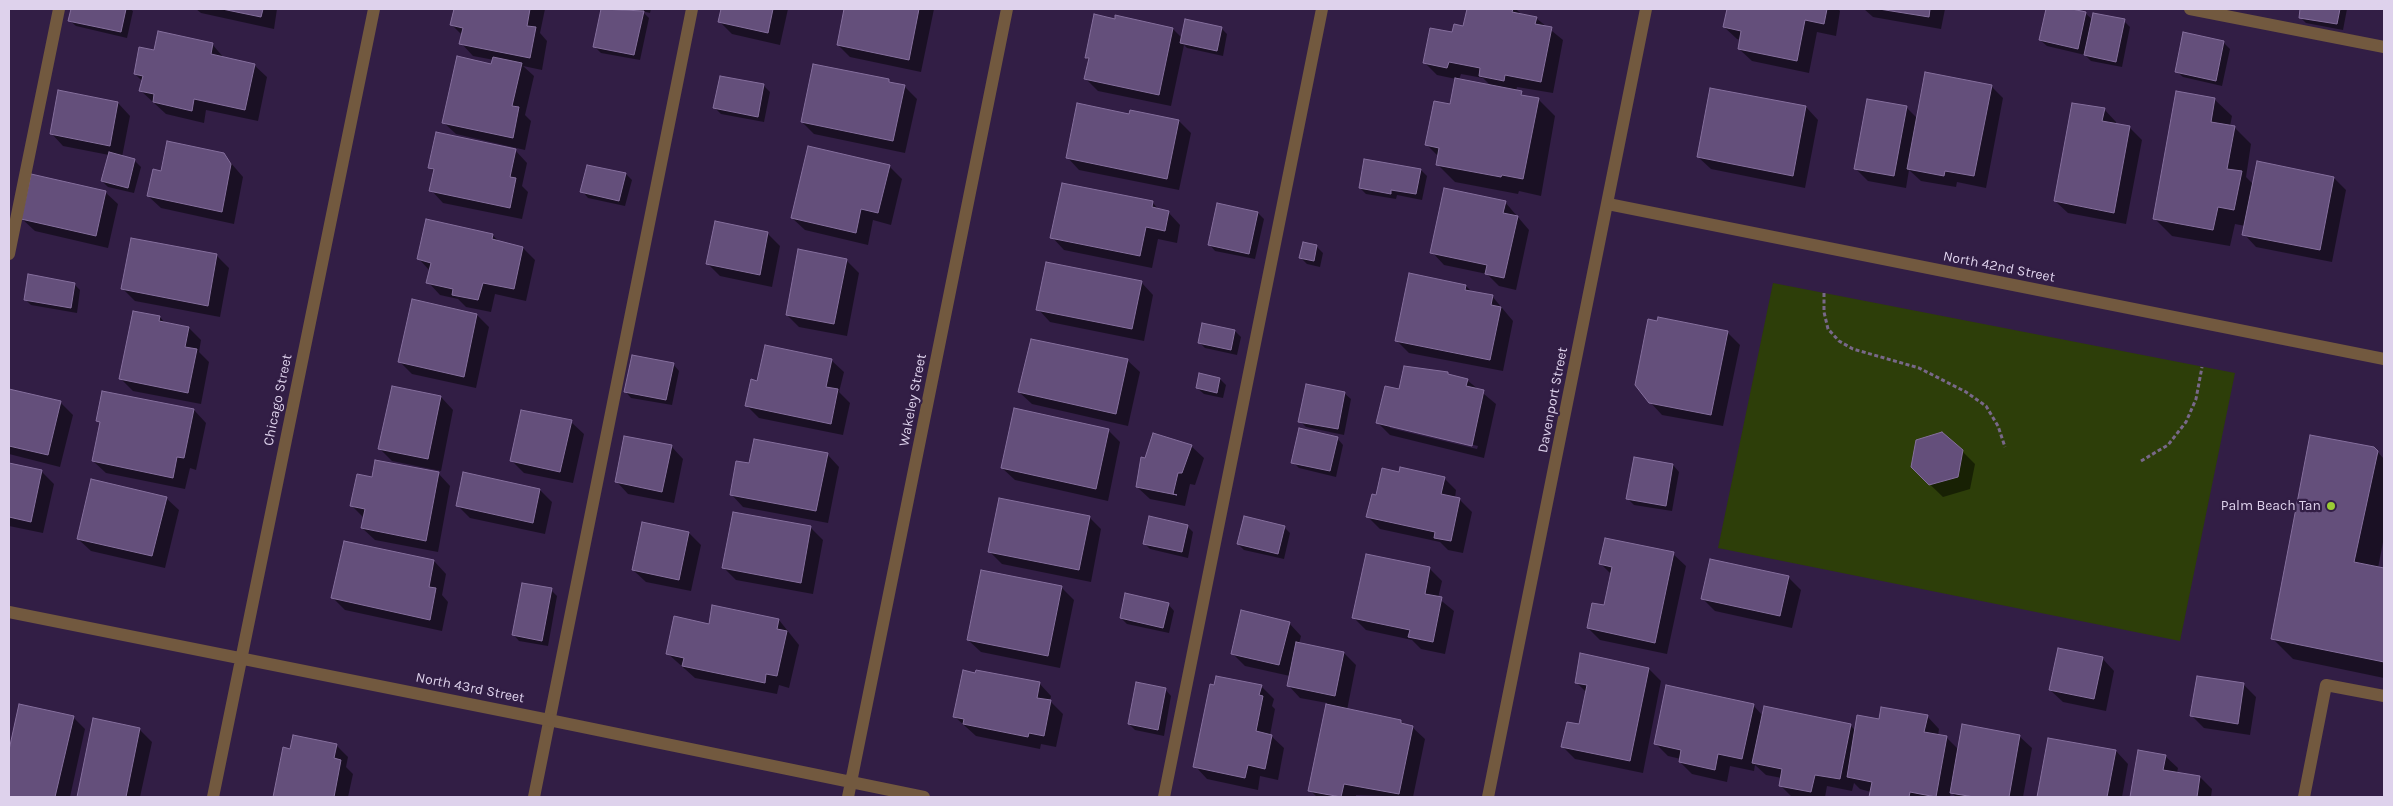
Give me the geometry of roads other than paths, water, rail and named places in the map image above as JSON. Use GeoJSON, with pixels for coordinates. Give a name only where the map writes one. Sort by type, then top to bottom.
{"type":"FeatureCollection","features":[{"type":"Feature","properties":{"kind":"street"},"geometry":{"type":"LineString","coordinates":[[9,254],[59,9]]}},
{"type":"Feature","properties":{"kind":"street","name":"Chicago Street"},"geometry":{"type":"LineString","coordinates":[[213,797],[374,9]]}},
{"type":"Feature","properties":{"kind":"street"},"geometry":{"type":"LineString","coordinates":[[534,797],[692,9]]}},
{"type":"Feature","properties":{"kind":"street","name":"Wakeley Street"},"geometry":{"type":"LineString","coordinates":[[848,797],[1007,9]]}},
{"type":"Feature","properties":{"kind":"street"},"geometry":{"type":"LineString","coordinates":[[1164,797],[1322,9]]}},
{"type":"Feature","properties":{"kind":"street","name":"Davenport Street"},"geometry":{"type":"LineString","coordinates":[[1488,797],[1646,9]]}},
{"type":"Feature","properties":{"kind":"street"},"geometry":{"type":"LineString","coordinates":[[2190,9],[2384,47]]}},
{"type":"Feature","properties":{"kind":"street","name":"North 42nd Street"},"geometry":{"type":"LineString","coordinates":[[1608,204],[2384,359]]}},
{"type":"Feature","properties":{"kind":"street","name":"North 43rd Street"},"geometry":{"type":"LineString","coordinates":[[9,612],[924,797]]}},
{"type":"Feature","properties":{"kind":"street"},"geometry":{"type":"LineString","coordinates":[[2304,797],[2326,685],[2384,696]]}},
{"type":"Feature","properties":{"kind":"place","name":"Palm Beach Tan"},"geometry":{"type":"Point","coordinates":[2331,506]}}]}
